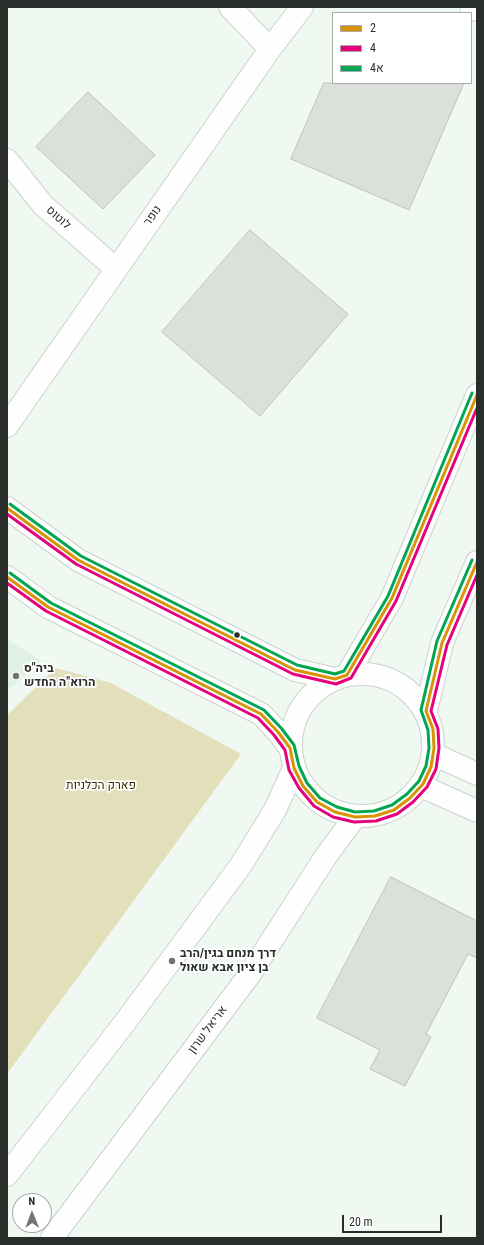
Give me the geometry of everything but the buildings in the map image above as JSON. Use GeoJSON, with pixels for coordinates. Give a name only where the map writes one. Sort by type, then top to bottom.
{"type":"FeatureCollection","features":[{"type":"Feature","properties":{"kind":"main road"},"geometry":{"type":"LineString","coordinates":[[230,7],[270,48]]}},
{"type":"Feature","properties":{"kind":"main road","name":"נופר"},"geometry":{"type":"LineString","coordinates":[[7,426],[270,48],[302,7]]}},
{"type":"Feature","properties":{"kind":"main road"},"geometry":{"type":"LineString","coordinates":[[471,7],[477,10]]}},
{"type":"Feature","properties":{"kind":"main road","name":"לוטוס"},"geometry":{"type":"LineString","coordinates":[[7,160],[43,205],[116,269]]}},
{"type":"Feature","properties":{"kind":"main road"},"geometry":{"type":"LineString","coordinates":[[7,1175],[126,1021],[242,865],[275,810],[292,758],[292,726],[302,706],[316,690],[341,677],[392,598],[477,395]]}},
{"type":"Feature","properties":{"kind":"main road"},"geometry":{"type":"LineString","coordinates":[[7,508],[78,560],[295,670],[341,677],[370,674],[392,680],[412,693],[426,711],[433,729],[434,748],[431,767],[421,786],[410,798],[394,810],[375,816],[355,817],[335,812],[318,802],[303,786],[292,758],[278,732],[261,714],[48,607],[7,577]]}},
{"type":"Feature","properties":{"kind":"main road"},"geometry":{"type":"LineString","coordinates":[[426,711],[442,643],[477,562]]}},
{"type":"Feature","properties":{"kind":"main road"},"geometry":{"type":"LineString","coordinates":[[433,754],[477,774]]}},
{"type":"Feature","properties":{"kind":"main road"},"geometry":{"type":"LineString","coordinates":[[421,786],[477,811]]}},
{"type":"Feature","properties":{"kind":"main road","name":"אריאל שרון"},"geometry":{"type":"LineString","coordinates":[[52,1238],[250,974],[326,856],[355,817]]}},
{"type":"Feature","properties":{"kind":"shaded area","name":"ביה\"ס הרוא\"ה החדש"},"geometry":{"type":"Polygon","coordinates":[[[7,639],[42,661],[7,691],[7,639]]]}},
{"type":"Feature","properties":{"kind":"green space","name":"פארק הכלניות"},"geometry":{"type":"Polygon","coordinates":[[[56,668],[111,683],[241,754],[7,1074],[7,715],[56,668]]]}},
{"type":"Feature","properties":{"kind":"transit line","name":"4א"},"geometry":{"type":"LineString","coordinates":[[10,504],[81,556],[297,665],[335,674],[344,671],[388,596],[472,393]]}},
{"type":"Feature","properties":{"kind":"transit line","name":"2"},"geometry":{"type":"LineString","coordinates":[[7,508],[78,560],[295,670],[335,679],[347,675],[392,598],[477,395]]}},
{"type":"Feature","properties":{"kind":"transit line","name":"4"},"geometry":{"type":"LineString","coordinates":[[7,514],[76,564],[293,674],[336,684],[351,678],[396,601],[477,408]]}},
{"type":"Feature","properties":{"kind":"transit line","name":"4א"},"geometry":{"type":"LineString","coordinates":[[10,573],[51,603],[264,710],[282,729],[294,745],[299,766],[307,783],[320,798],[337,807],[355,812],[374,811],[392,805],[407,794],[419,781],[426,766],[429,748],[428,730],[421,710],[437,641],[472,560]]}},
{"type":"Feature","properties":{"kind":"transit line","name":"2"},"geometry":{"type":"LineString","coordinates":[[7,577],[48,607],[261,714],[278,732],[290,748],[294,768],[303,786],[317,802],[335,812],[355,817],[375,816],[394,810],[410,798],[423,784],[431,767],[434,748],[433,729],[426,711],[442,643],[477,562]]}},
{"type":"Feature","properties":{"kind":"transit line","name":"4"},"geometry":{"type":"LineString","coordinates":[[7,583],[46,611],[258,718],[274,735],[285,750],[289,770],[299,788],[314,806],[333,817],[354,822],[376,821],[397,814],[413,802],[427,787],[436,769],[439,748],[438,729],[431,711],[447,645],[477,575]]}},
{"type":"Feature","properties":{"kind":"place","name":"ביה\"ס הרוא\"ה החדש"},"geometry":{"type":"Point","coordinates":[16,676]}},
{"type":"Feature","properties":{"kind":"place","name":"דרך מנחם בגין/הרב בן ציון אבא שאול"},"geometry":{"type":"Point","coordinates":[172,961]}}]}
